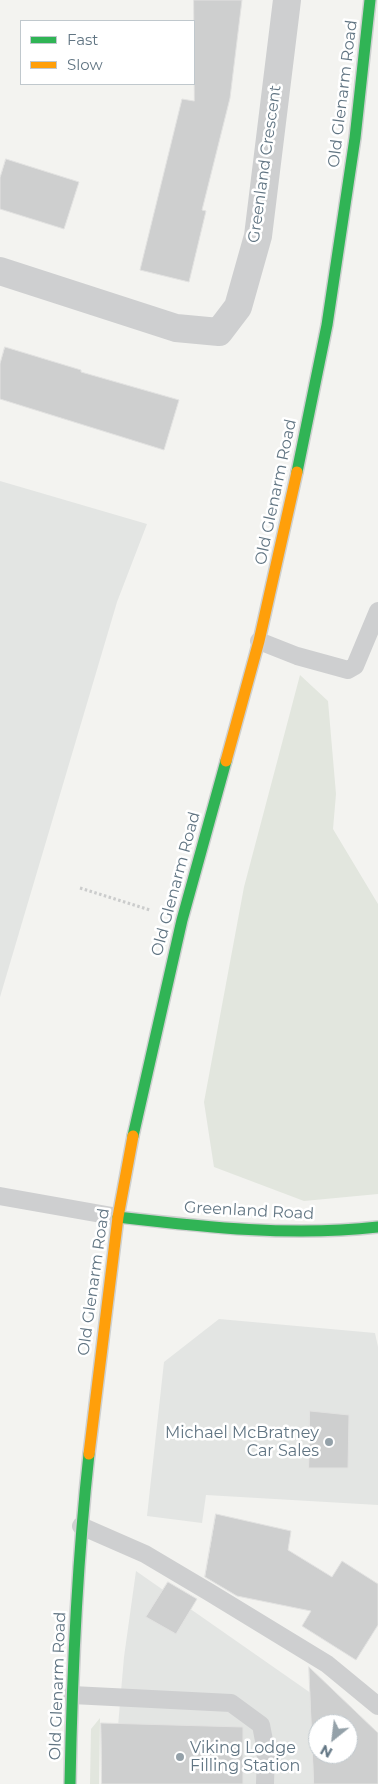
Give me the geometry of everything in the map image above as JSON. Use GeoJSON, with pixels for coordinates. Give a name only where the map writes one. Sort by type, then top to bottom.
{"type":"FeatureCollection","features":[{"type":"Feature","properties":{"kind":"street","name":"Greenland Crescent"},"geometry":{"type":"LineString","coordinates":[[0,271],[135,313],[176,328],[219,332],[238,308],[258,236],[287,0]]}},
{"type":"Feature","properties":{"kind":"street","name":"Old Glenarm Road"},"geometry":{"type":"LineString","coordinates":[[70,1784],[72,1695],[81,1526],[118,1217],[132,1141],[182,920],[259,641],[286,524],[327,325],[355,138],[370,0]]}},
{"type":"Feature","properties":{"kind":"street","name":"Greenland Road"},"geometry":{"type":"LineString","coordinates":[[118,1217],[266,1231],[316,1231],[378,1227]]}},
{"type":"Feature","properties":{"kind":"lane"},"geometry":{"type":"LineString","coordinates":[[259,641],[298,656],[348,670],[355,666],[378,611]]}},
{"type":"Feature","properties":{"kind":"lane"},"geometry":{"type":"LineString","coordinates":[[0,1196],[118,1217]]}},
{"type":"Feature","properties":{"kind":"lane"},"geometry":{"type":"LineString","coordinates":[[81,1526],[145,1554],[209,1592],[327,1664],[378,1706]]}},
{"type":"Feature","properties":{"kind":"lane"},"geometry":{"type":"LineString","coordinates":[[72,1695],[231,1703],[261,1725],[266,1751],[264,1784]]}},
{"type":"Feature","properties":{"kind":"path"},"geometry":{"type":"LineString","coordinates":[[80,888],[182,920]]}},
{"type":"Feature","properties":{"kind":"shaded area"},"geometry":{"type":"Polygon","coordinates":[[[0,481],[147,524],[117,602],[0,997],[0,481]]]}},
{"type":"Feature","properties":{"kind":"shaded area"},"geometry":{"type":"Polygon","coordinates":[[[300,675],[328,701],[336,794],[333,829],[378,904],[378,1194],[304,1201],[214,1167],[204,1102],[244,887],[300,675]]]}},
{"type":"Feature","properties":{"kind":"shaded area"},"geometry":{"type":"Polygon","coordinates":[[[219,1319],[375,1333],[378,1347],[378,1505],[206,1495],[202,1523],[147,1516],[164,1362],[219,1319]]]}},
{"type":"Feature","properties":{"kind":"shaded area"},"geometry":{"type":"Polygon","coordinates":[[[136,1571],[341,1714],[308,1714],[308,1764],[358,1764],[358,1726],[378,1740],[378,1784],[113,1784],[124,1657],[136,1571]]]}},
{"type":"Feature","properties":{"kind":"shaded area"},"geometry":{"type":"Polygon","coordinates":[[[100,1718],[99,1784],[90,1784],[91,1729],[100,1718]]]}},
{"type":"Feature","properties":{"kind":"building"},"geometry":{"type":"Polygon","coordinates":[[[194,0],[242,0],[230,98],[202,210],[206,211],[189,282],[140,270],[182,99],[194,101],[194,0]]]}},
{"type":"Feature","properties":{"kind":"building"},"geometry":{"type":"Polygon","coordinates":[[[6,159],[79,182],[64,229],[0,209],[0,178],[6,159]]]}},
{"type":"Feature","properties":{"kind":"building"},"geometry":{"type":"Polygon","coordinates":[[[5,347],[81,370],[81,372],[179,400],[164,450],[0,399],[0,364],[5,347]]]}},
{"type":"Feature","properties":{"kind":"building","name":"Michael McBratney Car Sales"},"geometry":{"type":"Polygon","coordinates":[[[310,1411],[349,1415],[348,1468],[309,1468],[310,1411]]]}},
{"type":"Feature","properties":{"kind":"building"},"geometry":{"type":"Polygon","coordinates":[[[216,1514],[291,1531],[288,1550],[332,1577],[342,1561],[378,1584],[378,1625],[356,1660],[302,1626],[311,1611],[237,1596],[205,1577],[216,1514]]]}},
{"type":"Feature","properties":{"kind":"building"},"geometry":{"type":"Polygon","coordinates":[[[168,1582],[197,1599],[176,1634],[146,1617],[168,1582]]]}},
{"type":"Feature","properties":{"kind":"building"},"geometry":{"type":"Polygon","coordinates":[[[309,1667],[378,1733],[378,1784],[314,1784],[313,1764],[358,1764],[358,1714],[311,1714],[309,1667]]]}},
{"type":"Feature","properties":{"kind":"building"},"geometry":{"type":"Polygon","coordinates":[[[101,1723],[243,1727],[243,1784],[102,1784],[101,1723]]]}},
{"type":"Feature","properties":{"kind":"traffic: fast"},"geometry":{"type":"LineString","coordinates":[[297,472],[327,325],[355,138],[370,0]]}},
{"type":"Feature","properties":{"kind":"traffic: fast"},"geometry":{"type":"LineString","coordinates":[[133,1136],[182,920],[226,761]]}},
{"type":"Feature","properties":{"kind":"traffic: fast"},"geometry":{"type":"LineString","coordinates":[[118,1217],[248,1230],[313,1231],[378,1227]]}},
{"type":"Feature","properties":{"kind":"traffic: fast"},"geometry":{"type":"LineString","coordinates":[[70,1784],[76,1619],[81,1536],[89,1454]]}},
{"type":"Feature","properties":{"kind":"traffic: slow"},"geometry":{"type":"LineString","coordinates":[[226,761],[259,641],[297,472]]}},
{"type":"Feature","properties":{"kind":"traffic: slow"},"geometry":{"type":"LineString","coordinates":[[89,1454],[118,1217],[133,1136]]}},
{"type":"Feature","properties":{"kind":"place","name":"Michael McBratney Car Sales"},"geometry":{"type":"Point","coordinates":[329,1442]}},
{"type":"Feature","properties":{"kind":"place","name":"Viking Lodge Filling Station"},"geometry":{"type":"Point","coordinates":[180,1757]}}]}
